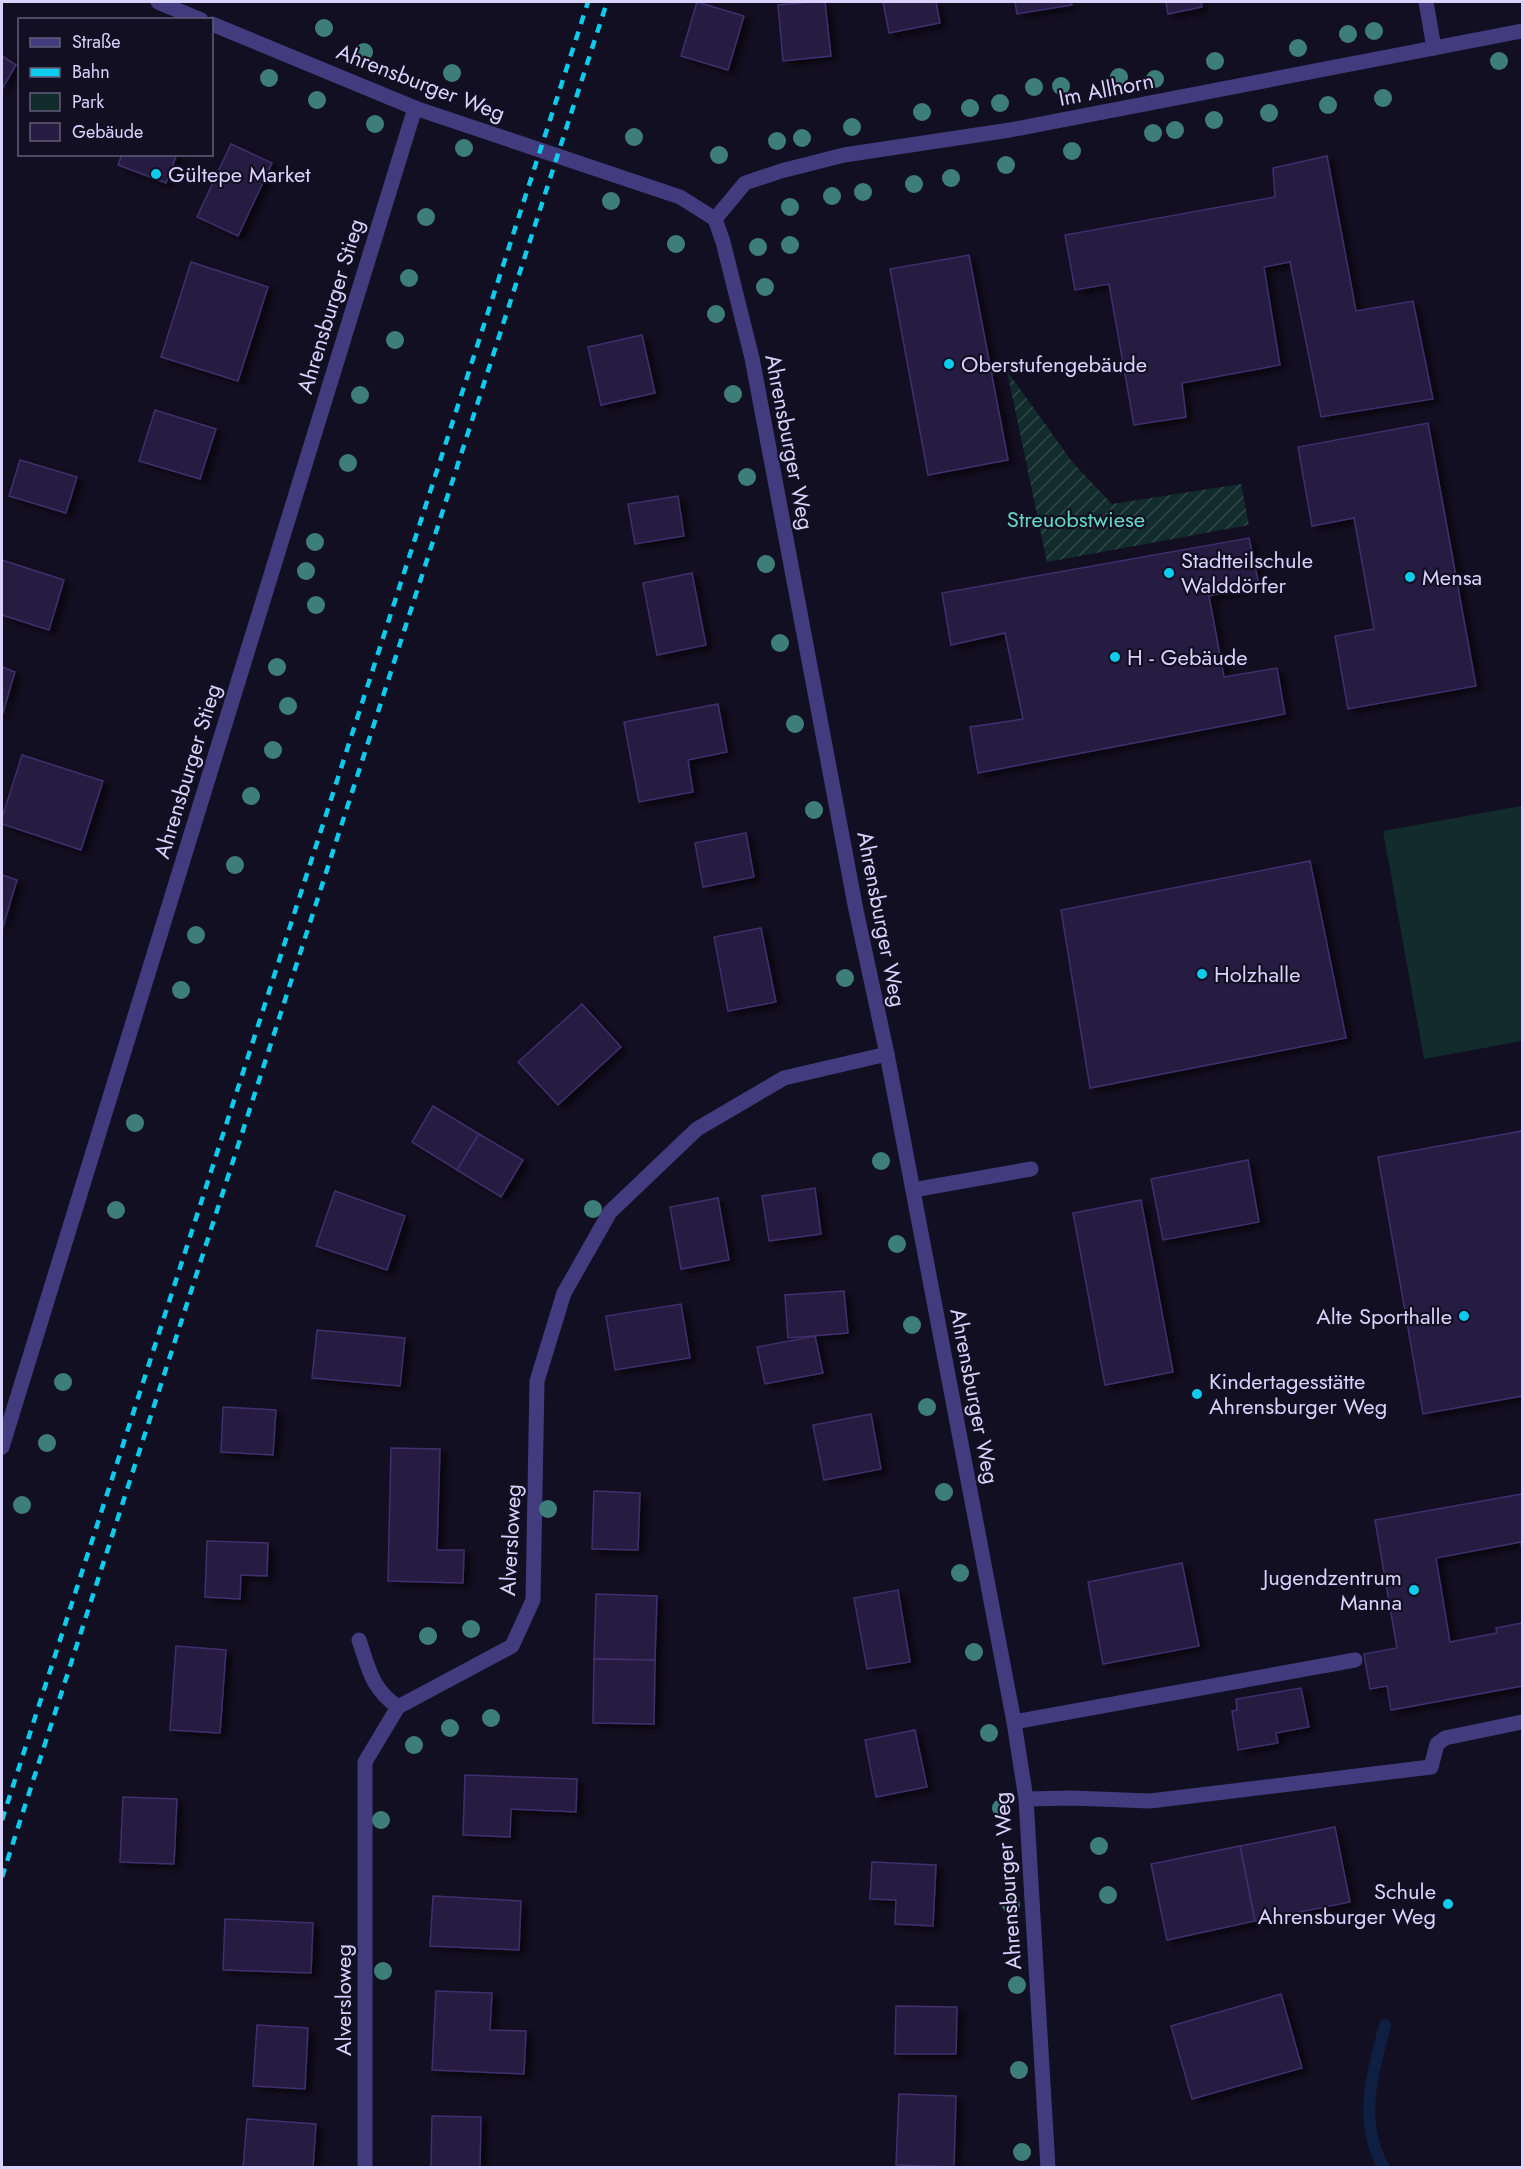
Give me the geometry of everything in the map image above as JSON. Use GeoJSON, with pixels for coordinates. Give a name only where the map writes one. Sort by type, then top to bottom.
{"type":"FeatureCollection","features":[{"type":"Feature","properties":{"kind":"street"},"geometry":{"type":"LineString","coordinates":[[158,2],[196,18]]}},
{"type":"Feature","properties":{"kind":"street"},"geometry":{"type":"LineString","coordinates":[[1426,2],[1434,48]]}},
{"type":"Feature","properties":{"kind":"street","name":"Ahrensburger Weg"},"geometry":{"type":"LineString","coordinates":[[213,24],[415,108],[680,197],[715,219],[723,242],[752,358],[856,910],[887,1054],[1014,1722],[1026,1799],[1048,2168]]}},
{"type":"Feature","properties":{"kind":"street","name":"Im Allhorn"},"geometry":{"type":"LineString","coordinates":[[715,219],[745,183],[844,155],[1021,128],[1522,31]]}},
{"type":"Feature","properties":{"kind":"street","name":"Ahrensburger Stieg"},"geometry":{"type":"LineString","coordinates":[[2,1447],[415,108]]}},
{"type":"Feature","properties":{"kind":"street","name":"Alversloweg"},"geometry":{"type":"LineString","coordinates":[[365,2168],[365,1762],[398,1707],[512,1646],[533,1600],[537,1381],[564,1293],[610,1212],[697,1130],[784,1078],[887,1054]]}},
{"type":"Feature","properties":{"kind":"street"},"geometry":{"type":"LineString","coordinates":[[913,1190],[1031,1169]]}},
{"type":"Feature","properties":{"kind":"street"},"geometry":{"type":"LineString","coordinates":[[359,1640],[372,1678],[383,1697],[398,1707]]}},
{"type":"Feature","properties":{"kind":"street"},"geometry":{"type":"LineString","coordinates":[[1014,1722],[1355,1660]]}},
{"type":"Feature","properties":{"kind":"street"},"geometry":{"type":"LineString","coordinates":[[1026,1799],[1150,1801],[1431,1767],[1437,1744],[1445,1738],[1522,1722]]}},
{"type":"Feature","properties":{"kind":"green space","name":"Streuobstwiese"},"geometry":{"type":"Polygon","coordinates":[[[1007,371],[1073,463],[1112,504],[1241,484],[1249,525],[1047,562],[1007,371]]]}},
{"type":"Feature","properties":{"kind":"green space"},"geometry":{"type":"Polygon","coordinates":[[[1521,806],[1522,1041],[1424,1059],[1383,831],[1521,806]]]}},
{"type":"Feature","properties":{"kind":"building"},"geometry":{"type":"Polygon","coordinates":[[[697,2],[744,16],[728,70],[681,56],[697,2]]]}},
{"type":"Feature","properties":{"kind":"building"},"geometry":{"type":"Polygon","coordinates":[[[825,2],[831,56],[783,61],[778,5],[825,2]]]}},
{"type":"Feature","properties":{"kind":"building"},"geometry":{"type":"Polygon","coordinates":[[[883,2],[936,2],[940,23],[889,33],[883,2]]]}},
{"type":"Feature","properties":{"kind":"building"},"geometry":{"type":"Polygon","coordinates":[[[1015,2],[1071,2],[1072,5],[1017,14],[1015,2]]]}},
{"type":"Feature","properties":{"kind":"building"},"geometry":{"type":"Polygon","coordinates":[[[1166,2],[1201,2],[1202,7],[1168,14],[1166,2]]]}},
{"type":"Feature","properties":{"kind":"building"},"geometry":{"type":"Polygon","coordinates":[[[2,56],[16,65],[2,89],[2,56]]]}},
{"type":"Feature","properties":{"kind":"building"},"geometry":{"type":"Polygon","coordinates":[[[231,144],[272,163],[238,236],[197,217],[231,144]]]}},
{"type":"Feature","properties":{"kind":"building","name":"Gültepe Market"},"geometry":{"type":"Polygon","coordinates":[[[121,156],[176,156],[166,183],[118,165],[121,156]]]}},
{"type":"Feature","properties":{"kind":"building"},"geometry":{"type":"Polygon","coordinates":[[[1327,156],[1356,311],[1413,301],[1433,399],[1321,417],[1290,262],[1264,267],[1280,365],[1182,383],[1186,417],[1134,425],[1109,284],[1075,290],[1065,235],[1275,197],[1273,168],[1327,156]]]}},
{"type":"Feature","properties":{"kind":"building","name":"Oberstufengebäude"},"geometry":{"type":"Polygon","coordinates":[[[969,255],[1008,460],[928,475],[890,269],[969,255]]]}},
{"type":"Feature","properties":{"kind":"building"},"geometry":{"type":"Polygon","coordinates":[[[191,262],[268,287],[238,381],[161,357],[191,262]]]}},
{"type":"Feature","properties":{"kind":"building"},"geometry":{"type":"Polygon","coordinates":[[[642,335],[655,393],[601,405],[588,347],[642,335]]]}},
{"type":"Feature","properties":{"kind":"building"},"geometry":{"type":"Polygon","coordinates":[[[155,410],[216,429],[200,479],[139,461],[155,410]]]}},
{"type":"Feature","properties":{"kind":"building","name":"Mensa"},"geometry":{"type":"Polygon","coordinates":[[[1428,423],[1476,686],[1348,709],[1335,636],[1374,629],[1354,518],[1312,526],[1298,447],[1428,423]]]}},
{"type":"Feature","properties":{"kind":"building"},"geometry":{"type":"Polygon","coordinates":[[[20,460],[77,477],[66,513],[9,496],[20,460]]]}},
{"type":"Feature","properties":{"kind":"building"},"geometry":{"type":"Polygon","coordinates":[[[678,496],[684,536],[635,544],[628,504],[678,496]]]}},
{"type":"Feature","properties":{"kind":"building","name":"H - Gebäude"},"geometry":{"type":"Polygon","coordinates":[[[1249,538],[1259,585],[1209,596],[1224,677],[1277,668],[1285,714],[978,773],[970,727],[1023,719],[1005,633],[951,645],[942,593],[1249,538]]]}},
{"type":"Feature","properties":{"kind":"building"},"geometry":{"type":"Polygon","coordinates":[[[2,560],[64,580],[49,630],[2,615],[2,560]]]}},
{"type":"Feature","properties":{"kind":"building"},"geometry":{"type":"Polygon","coordinates":[[[692,573],[706,645],[657,655],[643,583],[692,573]]]}},
{"type":"Feature","properties":{"kind":"building"},"geometry":{"type":"Polygon","coordinates":[[[2,667],[15,672],[2,716],[2,667]]]}},
{"type":"Feature","properties":{"kind":"building"},"geometry":{"type":"Polygon","coordinates":[[[718,704],[727,752],[688,760],[693,792],[639,802],[624,722],[718,704]]]}},
{"type":"Feature","properties":{"kind":"building"},"geometry":{"type":"Polygon","coordinates":[[[22,755],[103,781],[81,850],[2,824],[22,755]]]}},
{"type":"Feature","properties":{"kind":"building"},"geometry":{"type":"Polygon","coordinates":[[[746,833],[754,877],[703,887],[695,843],[746,833]]]}},
{"type":"Feature","properties":{"kind":"building","name":"Holzhalle"},"geometry":{"type":"Polygon","coordinates":[[[1310,861],[1346,1038],[1090,1088],[1061,910],[1310,861]]]}},
{"type":"Feature","properties":{"kind":"building"},"geometry":{"type":"Polygon","coordinates":[[[2,875],[17,880],[2,930],[2,875]]]}},
{"type":"Feature","properties":{"kind":"building"},"geometry":{"type":"Polygon","coordinates":[[[761,928],[776,1002],[728,1011],[714,937],[761,928]]]}},
{"type":"Feature","properties":{"kind":"building"},"geometry":{"type":"Polygon","coordinates":[[[582,1004],[621,1047],[558,1105],[518,1062],[582,1004]]]}},
{"type":"Feature","properties":{"kind":"building"},"geometry":{"type":"Polygon","coordinates":[[[433,1106],[479,1134],[457,1170],[412,1142],[433,1106]]]}},
{"type":"Feature","properties":{"kind":"building","name":"Alte Sporthalle"},"geometry":{"type":"Polygon","coordinates":[[[1522,1131],[1522,1396],[1423,1414],[1378,1157],[1522,1131]]]}},
{"type":"Feature","properties":{"kind":"building"},"geometry":{"type":"Polygon","coordinates":[[[479,1134],[523,1160],[501,1197],[457,1170],[479,1134]]]}},
{"type":"Feature","properties":{"kind":"building"},"geometry":{"type":"Polygon","coordinates":[[[1248,1160],[1259,1222],[1163,1240],[1151,1179],[1248,1160]]]}},
{"type":"Feature","properties":{"kind":"building"},"geometry":{"type":"Polygon","coordinates":[[[815,1188],[821,1234],[769,1241],[762,1196],[815,1188]]]}},
{"type":"Feature","properties":{"kind":"building"},"geometry":{"type":"Polygon","coordinates":[[[335,1191],[405,1216],[387,1270],[316,1246],[335,1191]]]}},
{"type":"Feature","properties":{"kind":"building"},"geometry":{"type":"Polygon","coordinates":[[[718,1198],[729,1260],[681,1269],[670,1207],[718,1198]]]}},
{"type":"Feature","properties":{"kind":"building"},"geometry":{"type":"Polygon","coordinates":[[[1141,1200],[1173,1372],[1105,1385],[1073,1213],[1141,1200]]]}},
{"type":"Feature","properties":{"kind":"building"},"geometry":{"type":"Polygon","coordinates":[[[844,1291],[848,1333],[788,1338],[785,1295],[844,1291]]]}},
{"type":"Feature","properties":{"kind":"building"},"geometry":{"type":"Polygon","coordinates":[[[681,1304],[690,1358],[615,1370],[606,1316],[681,1304]]]}},
{"type":"Feature","properties":{"kind":"building"},"geometry":{"type":"Polygon","coordinates":[[[317,1330],[405,1338],[400,1386],[312,1378],[317,1330]]]}},
{"type":"Feature","properties":{"kind":"building"},"geometry":{"type":"Polygon","coordinates":[[[815,1336],[823,1373],[765,1384],[757,1347],[815,1336]]]}},
{"type":"Feature","properties":{"kind":"building"},"geometry":{"type":"Polygon","coordinates":[[[223,1407],[276,1410],[273,1455],[221,1452],[223,1407]]]}},
{"type":"Feature","properties":{"kind":"building"},"geometry":{"type":"Polygon","coordinates":[[[871,1414],[881,1469],[824,1480],[813,1425],[871,1414]]]}},
{"type":"Feature","properties":{"kind":"building"},"geometry":{"type":"Polygon","coordinates":[[[391,1448],[440,1449],[437,1550],[464,1550],[463,1583],[388,1581],[391,1448]]]}},
{"type":"Feature","properties":{"kind":"building"},"geometry":{"type":"Polygon","coordinates":[[[594,1491],[640,1493],[638,1550],[592,1549],[594,1491]]]}},
{"type":"Feature","properties":{"kind":"building","name":"Jugendzentrum Manna"},"geometry":{"type":"Polygon","coordinates":[[[1522,1494],[1522,1551],[1521,1542],[1436,1558],[1450,1642],[1497,1633],[1496,1628],[1522,1623],[1522,1686],[1391,1710],[1387,1686],[1370,1689],[1364,1654],[1397,1648],[1375,1520],[1522,1494]]]}},
{"type":"Feature","properties":{"kind":"building"},"geometry":{"type":"Polygon","coordinates":[[[207,1541],[268,1543],[267,1576],[241,1575],[240,1599],[205,1597],[207,1541]]]}},
{"type":"Feature","properties":{"kind":"building"},"geometry":{"type":"Polygon","coordinates":[[[1182,1563],[1199,1646],[1103,1664],[1088,1582],[1182,1563]]]}},
{"type":"Feature","properties":{"kind":"building"},"geometry":{"type":"Polygon","coordinates":[[[898,1590],[910,1662],[867,1669],[854,1598],[898,1590]]]}},
{"type":"Feature","properties":{"kind":"building"},"geometry":{"type":"Polygon","coordinates":[[[596,1594],[657,1596],[655,1660],[594,1659],[596,1594]]]}},
{"type":"Feature","properties":{"kind":"building"},"geometry":{"type":"Polygon","coordinates":[[[176,1646],[226,1650],[220,1733],[170,1730],[176,1646]]]}},
{"type":"Feature","properties":{"kind":"building"},"geometry":{"type":"Polygon","coordinates":[[[594,1659],[655,1660],[654,1724],[593,1723],[594,1659]]]}},
{"type":"Feature","properties":{"kind":"building"},"geometry":{"type":"Polygon","coordinates":[[[1301,1688],[1309,1727],[1276,1733],[1278,1743],[1238,1750],[1232,1711],[1237,1710],[1236,1699],[1301,1688]]]}},
{"type":"Feature","properties":{"kind":"building"},"geometry":{"type":"Polygon","coordinates":[[[915,1730],[927,1787],[876,1797],[865,1740],[915,1730]]]}},
{"type":"Feature","properties":{"kind":"building"},"geometry":{"type":"Polygon","coordinates":[[[465,1775],[577,1779],[576,1812],[511,1809],[510,1837],[463,1835],[465,1775]]]}},
{"type":"Feature","properties":{"kind":"building"},"geometry":{"type":"Polygon","coordinates":[[[123,1797],[177,1799],[174,1864],[120,1862],[123,1797]]]}},
{"type":"Feature","properties":{"kind":"building"},"geometry":{"type":"Polygon","coordinates":[[[1335,1827],[1350,1902],[1255,1921],[1240,1846],[1335,1827]]]}},
{"type":"Feature","properties":{"kind":"building"},"geometry":{"type":"Polygon","coordinates":[[[1240,1846],[1255,1921],[1167,1940],[1151,1864],[1240,1846]]]}},
{"type":"Feature","properties":{"kind":"building"},"geometry":{"type":"Polygon","coordinates":[[[872,1862],[936,1865],[933,1926],[895,1924],[896,1900],[870,1899],[872,1862]]]}},
{"type":"Feature","properties":{"kind":"building"},"geometry":{"type":"Polygon","coordinates":[[[433,1896],[521,1901],[519,1950],[430,1946],[433,1896]]]}},
{"type":"Feature","properties":{"kind":"building"},"geometry":{"type":"Polygon","coordinates":[[[225,1919],[313,1923],[311,1973],[223,1970],[225,1919]]]}},
{"type":"Feature","properties":{"kind":"building"},"geometry":{"type":"Polygon","coordinates":[[[436,1991],[492,1993],[490,2030],[526,2031],[524,2074],[432,2070],[436,1991]]]}},
{"type":"Feature","properties":{"kind":"building"},"geometry":{"type":"Polygon","coordinates":[[[1281,1994],[1302,2068],[1192,2099],[1171,2026],[1281,1994]]]}},
{"type":"Feature","properties":{"kind":"building"},"geometry":{"type":"Polygon","coordinates":[[[896,2006],[957,2007],[956,2054],[895,2054],[896,2006]]]}},
{"type":"Feature","properties":{"kind":"building"},"geometry":{"type":"Polygon","coordinates":[[[257,2025],[308,2028],[305,2089],[253,2086],[257,2025]]]}},
{"type":"Feature","properties":{"kind":"building"},"geometry":{"type":"Polygon","coordinates":[[[899,2094],[956,2096],[954,2167],[896,2165],[899,2094]]]}},
{"type":"Feature","properties":{"kind":"building"},"geometry":{"type":"Polygon","coordinates":[[[432,2116],[481,2117],[480,2168],[431,2168],[432,2116]]]}},
{"type":"Feature","properties":{"kind":"building"},"geometry":{"type":"Polygon","coordinates":[[[247,2119],[316,2124],[313,2168],[243,2168],[247,2119]]]}},
{"type":"Feature","properties":{"kind":"waterway"},"geometry":{"type":"LineString","coordinates":[[1384,2168],[1371,2133],[1369,2115],[1372,2079],[1385,2025]]}},
{"type":"Feature","properties":{"kind":"railway"},"geometry":{"type":"LineString","coordinates":[[2,1820],[588,2]]}},
{"type":"Feature","properties":{"kind":"railway"},"geometry":{"type":"LineString","coordinates":[[2,1877],[607,2]]}},
{"type":"Feature","properties":{"kind":"place","name":"Gültepe Market"},"geometry":{"type":"Point","coordinates":[156,174]}},
{"type":"Feature","properties":{"kind":"place","name":"Oberstufengebäude"},"geometry":{"type":"Point","coordinates":[949,364]}},
{"type":"Feature","properties":{"kind":"place","name":"Stadtteilschule Walddörfer"},"geometry":{"type":"Point","coordinates":[1169,573]}},
{"type":"Feature","properties":{"kind":"place","name":"Mensa"},"geometry":{"type":"Point","coordinates":[1410,577]}},
{"type":"Feature","properties":{"kind":"place","name":"H - Gebäude"},"geometry":{"type":"Point","coordinates":[1115,657]}},
{"type":"Feature","properties":{"kind":"place","name":"Holzhalle"},"geometry":{"type":"Point","coordinates":[1202,974]}},
{"type":"Feature","properties":{"kind":"place","name":"Alte Sporthalle"},"geometry":{"type":"Point","coordinates":[1464,1316]}},
{"type":"Feature","properties":{"kind":"place","name":"Kindertagesstätte Ahrensburger Weg"},"geometry":{"type":"Point","coordinates":[1197,1394]}},
{"type":"Feature","properties":{"kind":"place","name":"Jugendzentrum Manna"},"geometry":{"type":"Point","coordinates":[1414,1590]}},
{"type":"Feature","properties":{"kind":"place","name":"Schule Ahrensburger Weg"},"geometry":{"type":"Point","coordinates":[1448,1904]}}]}
